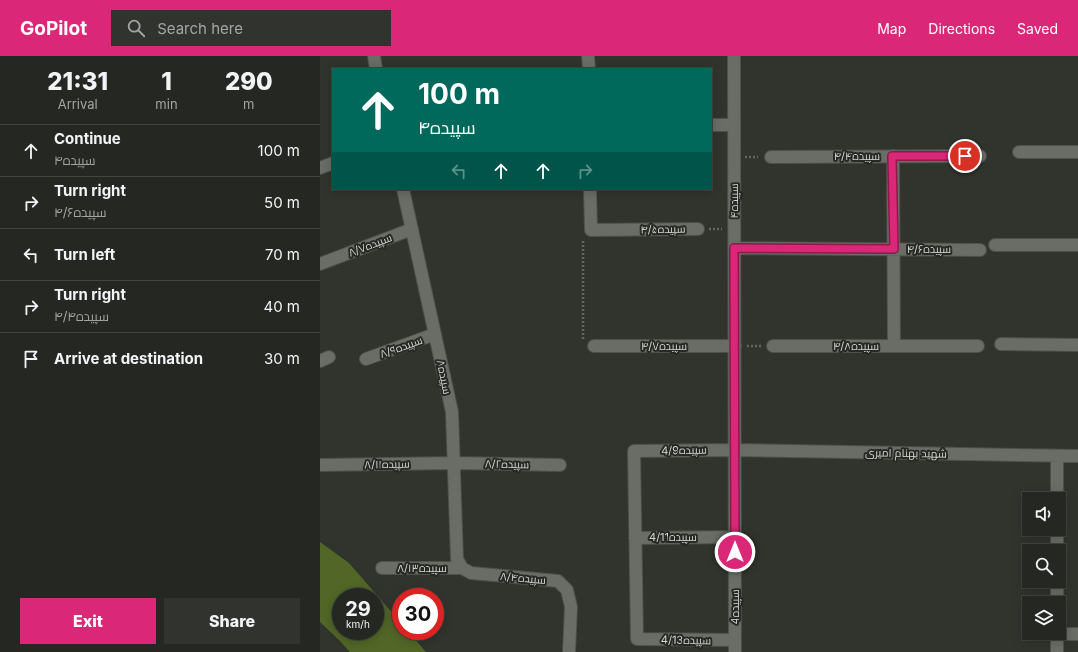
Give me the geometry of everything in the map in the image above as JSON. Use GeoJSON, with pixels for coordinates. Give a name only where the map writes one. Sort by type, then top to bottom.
{"type":"FeatureCollection","features":[{"type":"Feature","properties":{"kind":"street"},"geometry":{"type":"LineString","coordinates":[[374,56],[376,68]]}},
{"type":"Feature","properties":{"kind":"street"},"geometry":{"type":"LineString","coordinates":[[588,56],[589,68]]}},
{"type":"Feature","properties":{"kind":"street","name":"سپیده۴"},"geometry":{"type":"LineString","coordinates":[[734,56],[735,346]]}},
{"type":"Feature","properties":{"kind":"street"},"geometry":{"type":"LineString","coordinates":[[712,125],[734,126]]}},
{"type":"Feature","properties":{"kind":"street"},"geometry":{"type":"LineString","coordinates":[[1019,152],[1078,152]]}},
{"type":"Feature","properties":{"kind":"street"},"geometry":{"type":"LineString","coordinates":[[892,156],[894,346]]}},
{"type":"Feature","properties":{"kind":"street","name":"سپیده۴/۴"},"geometry":{"type":"LineString","coordinates":[[771,157],[980,156]]}},
{"type":"Feature","properties":{"kind":"street"},"geometry":{"type":"LineString","coordinates":[[320,168],[332,163]]}},
{"type":"Feature","properties":{"kind":"street","name":"سپیده۸"},"geometry":{"type":"LineString","coordinates":[[403,190],[452,412],[457,559],[462,568]]}},
{"type":"Feature","properties":{"kind":"street"},"geometry":{"type":"LineString","coordinates":[[590,190],[591,230]]}},
{"type":"Feature","properties":{"kind":"street","name":"سپیده۸/۷"},"geometry":{"type":"LineString","coordinates":[[324,263],[412,229]]}},
{"type":"Feature","properties":{"kind":"street","name":"سپیده۴/۵"},"geometry":{"type":"LineString","coordinates":[[591,230],[698,229]]}},
{"type":"Feature","properties":{"kind":"street"},"geometry":{"type":"LineString","coordinates":[[995,245],[1078,245]]}},
{"type":"Feature","properties":{"kind":"street","name":"سپیده۴/۶"},"geometry":{"type":"LineString","coordinates":[[734,248],[980,250]]}},
{"type":"Feature","properties":{"kind":"street","name":"سپیده۸/۹"},"geometry":{"type":"LineString","coordinates":[[366,359],[435,334]]}},
{"type":"Feature","properties":{"kind":"street"},"geometry":{"type":"LineString","coordinates":[[1001,344],[1078,345]]}},
{"type":"Feature","properties":{"kind":"street","name":"سپیده۴/۷"},"geometry":{"type":"LineString","coordinates":[[594,346],[735,346]]}},
{"type":"Feature","properties":{"kind":"street","name":"4سپیده"},"geometry":{"type":"LineString","coordinates":[[735,346],[735,646]]}},
{"type":"Feature","properties":{"kind":"street","name":"سپیده۴/۸"},"geometry":{"type":"LineString","coordinates":[[773,346],[978,346]]}},
{"type":"Feature","properties":{"kind":"street","name":"4/9سپیده"},"geometry":{"type":"LineString","coordinates":[[635,538],[634,451],[735,450]]}},
{"type":"Feature","properties":{"kind":"street","name":"شهید بهنام امیری"},"geometry":{"type":"LineString","coordinates":[[735,450],[1078,456]]}},
{"type":"Feature","properties":{"kind":"street"},"geometry":{"type":"LineString","coordinates":[[1057,456],[1057,492]]}},
{"type":"Feature","properties":{"kind":"street","name":"سپیده۸/۲"},"geometry":{"type":"LineString","coordinates":[[454,463],[560,465]]}},
{"type":"Feature","properties":{"kind":"street","name":"سپیده۸/۱۱"},"geometry":{"type":"LineString","coordinates":[[320,465],[454,463]]}},
{"type":"Feature","properties":{"kind":"street","name":"4/11سپیده"},"geometry":{"type":"LineString","coordinates":[[635,538],[735,537]]}},
{"type":"Feature","properties":{"kind":"street","name":"4/13سپیده"},"geometry":{"type":"LineString","coordinates":[[635,538],[637,639],[735,646]]}},
{"type":"Feature","properties":{"kind":"street","name":"سپیده۸/۱۳"},"geometry":{"type":"LineString","coordinates":[[382,568],[462,568]]}},
{"type":"Feature","properties":{"kind":"street","name":"سپیده۸/۴"},"geometry":{"type":"LineString","coordinates":[[462,568],[471,573],[558,581],[567,590],[571,607],[569,652]]}},
{"type":"Feature","properties":{"kind":"street"},"geometry":{"type":"LineString","coordinates":[[1066,633],[1078,634]]}},
{"type":"Feature","properties":{"kind":"street"},"geometry":{"type":"LineString","coordinates":[[1057,640],[1057,652]]}},
{"type":"Feature","properties":{"kind":"path"},"geometry":{"type":"LineString","coordinates":[[734,157],[771,157]]}},
{"type":"Feature","properties":{"kind":"path","name":"سپیده۴/۵"},"geometry":{"type":"LineString","coordinates":[[698,229],[734,229]]}},
{"type":"Feature","properties":{"kind":"path"},"geometry":{"type":"LineString","coordinates":[[591,230],[583,230],[583,345],[594,346]]}},
{"type":"Feature","properties":{"kind":"path"},"geometry":{"type":"LineString","coordinates":[[735,346],[773,346]]}},
{"type":"Feature","properties":{"kind":"green space"},"geometry":{"type":"Polygon","coordinates":[[[320,542],[349,563],[371,588],[332,588],[332,633],[320,622],[320,542]]]}},
{"type":"Feature","properties":{"kind":"green space"},"geometry":{"type":"Polygon","coordinates":[[[384,603],[392,613],[392,640],[416,640],[426,652],[350,652],[339,640],[384,640],[384,603]]]}},
{"type":"Feature","properties":{"kind":"route"},"geometry":{"type":"LineString","coordinates":[[735,552],[734,248],[894,249],[892,156],[965,156]]}}]}
